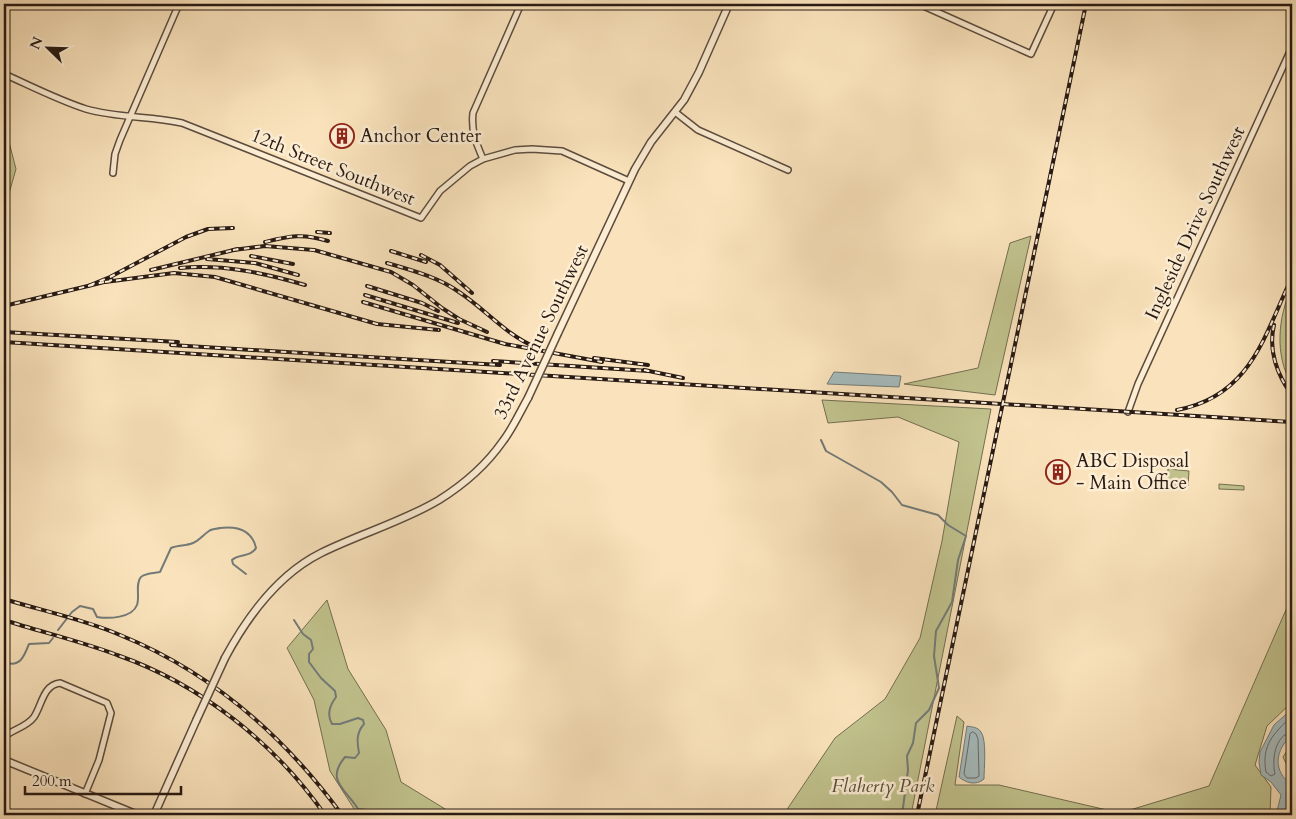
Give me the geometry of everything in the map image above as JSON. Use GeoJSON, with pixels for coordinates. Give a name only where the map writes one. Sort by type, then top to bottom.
{"type":"FeatureCollection","features":[{"type":"Feature","properties":{"kind":"street"},"geometry":{"type":"LineString","coordinates":[[113,173],[115,154],[179,4]]}},
{"type":"Feature","properties":{"kind":"street"},"geometry":{"type":"LineString","coordinates":[[483,159],[473,137],[473,113],[521,4]]}},
{"type":"Feature","properties":{"kind":"street","name":"33rd Avenue Southwest"},"geometry":{"type":"LineString","coordinates":[[154,815],[224,658],[247,620],[279,584],[320,553],[423,509],[459,485],[486,461],[503,441],[528,398],[629,181],[646,150],[684,100],[730,4]]}},
{"type":"Feature","properties":{"kind":"street"},"geometry":{"type":"LineString","coordinates":[[919,4],[1031,54],[1054,4]]}},
{"type":"Feature","properties":{"kind":"street","name":"Ingleside Drive Southwest"},"geometry":{"type":"LineString","coordinates":[[1128,412],[1138,384],[1292,47]]}},
{"type":"Feature","properties":{"kind":"street","name":"12th Street Southwest"},"geometry":{"type":"LineString","coordinates":[[4,74],[86,109],[108,114],[163,118],[182,122],[421,218],[440,191],[470,166],[483,159],[514,150],[558,151],[629,181]]}},
{"type":"Feature","properties":{"kind":"street"},"geometry":{"type":"LineString","coordinates":[[675,112],[698,130],[788,170]]}},
{"type":"Feature","properties":{"kind":"street"},"geometry":{"type":"LineString","coordinates":[[4,737],[27,724],[34,717],[49,688],[54,684],[60,683],[107,703],[111,713],[99,760],[85,794]]}},
{"type":"Feature","properties":{"kind":"street"},"geometry":{"type":"LineString","coordinates":[[4,760],[138,815]]}},
{"type":"Feature","properties":{"kind":"green space"},"geometry":{"type":"Polygon","coordinates":[[[4,140],[9,142],[16,169],[4,211],[4,140]]]}},
{"type":"Feature","properties":{"kind":"green space"},"geometry":{"type":"Polygon","coordinates":[[[1031,236],[995,395],[904,384],[978,368],[1010,243],[1031,236]]]}},
{"type":"Feature","properties":{"kind":"green space"},"geometry":{"type":"Polygon","coordinates":[[[1292,286],[1292,385],[1282,361],[1280,336],[1284,310],[1292,286]]]}},
{"type":"Feature","properties":{"kind":"green space","name":"Flaherty Park"},"geometry":{"type":"Polygon","coordinates":[[[822,400],[991,409],[911,815],[786,815],[786,811],[835,738],[885,699],[920,638],[942,541],[959,442],[898,417],[828,423],[822,400]]]}},
{"type":"Feature","properties":{"kind":"green space"},"geometry":{"type":"Polygon","coordinates":[[[1168,469],[1189,471],[1188,486],[1167,485],[1168,469]]]}},
{"type":"Feature","properties":{"kind":"green space"},"geometry":{"type":"Polygon","coordinates":[[[1219,484],[1244,486],[1244,490],[1219,489],[1219,484]]]}},
{"type":"Feature","properties":{"kind":"green space"},"geometry":{"type":"Polygon","coordinates":[[[1292,596],[1292,702],[1267,726],[1255,765],[1271,787],[1270,815],[935,815],[957,716],[964,722],[955,785],[999,785],[1120,813],[1209,786],[1292,596]]]}},
{"type":"Feature","properties":{"kind":"green space"},"geometry":{"type":"Polygon","coordinates":[[[327,600],[348,669],[386,730],[401,782],[450,812],[450,815],[358,815],[330,771],[314,700],[287,648],[327,600]]]}},
{"type":"Feature","properties":{"kind":"green space"},"geometry":{"type":"Polygon","coordinates":[[[1292,743],[1292,776],[1283,757],[1292,743]]]}},
{"type":"Feature","properties":{"kind":"water"},"geometry":{"type":"Polygon","coordinates":[[[834,372],[901,376],[899,387],[827,384],[834,372]]]}},
{"type":"Feature","properties":{"kind":"water"},"geometry":{"type":"Polygon","coordinates":[[[1292,709],[1292,735],[1282,747],[1278,760],[1281,773],[1292,785],[1292,815],[1276,815],[1281,795],[1271,782],[1261,775],[1260,752],[1274,725],[1292,709]]]}},
{"type":"Feature","properties":{"kind":"water"},"geometry":{"type":"Polygon","coordinates":[[[967,726],[980,730],[984,741],[984,779],[974,783],[959,777],[967,726]]]}},
{"type":"Feature","properties":{"kind":"waterway"},"geometry":{"type":"LineString","coordinates":[[821,440],[826,451],[881,482],[902,505],[938,515],[948,525],[966,536],[958,560],[952,602],[936,631],[934,656],[939,688],[929,710],[916,723],[913,743],[907,756],[908,770],[902,815]]}},
{"type":"Feature","properties":{"kind":"waterway"},"geometry":{"type":"LineString","coordinates":[[58,630],[72,612],[80,606],[93,609],[97,617],[114,618],[130,613],[137,605],[138,583],[141,577],[160,572],[171,548],[193,543],[211,530],[220,528],[238,529],[243,530],[251,537],[256,548],[254,551],[232,560],[233,564],[246,574]]}},
{"type":"Feature","properties":{"kind":"waterway"},"geometry":{"type":"LineString","coordinates":[[294,620],[303,634],[311,640],[313,649],[309,654],[309,662],[321,678],[335,691],[336,697],[329,713],[332,724],[340,724],[358,718],[363,720],[364,724],[358,738],[359,753],[355,758],[345,757],[339,765],[337,779],[358,809],[376,811],[383,815]]}},
{"type":"Feature","properties":{"kind":"waterway"},"geometry":{"type":"LineString","coordinates":[[4,662],[14,664],[21,660],[29,644],[49,643],[53,638]]}},
{"type":"Feature","properties":{"kind":"waterway"},"geometry":{"type":"LineString","coordinates":[[402,815],[414,810],[423,815]]}},
{"type":"Feature","properties":{"kind":"railway"},"geometry":{"type":"LineString","coordinates":[[917,815],[1086,4]]}},
{"type":"Feature","properties":{"kind":"railway"},"geometry":{"type":"LineString","coordinates":[[4,306],[88,286],[110,277],[186,237],[208,229],[233,228]]}},
{"type":"Feature","properties":{"kind":"railway"},"geometry":{"type":"LineString","coordinates":[[317,232],[330,233]]}},
{"type":"Feature","properties":{"kind":"railway"},"geometry":{"type":"LineString","coordinates":[[265,242],[296,236],[328,241]]}},
{"type":"Feature","properties":{"kind":"railway"},"geometry":{"type":"LineString","coordinates":[[233,250],[265,246],[314,250],[391,272],[413,285],[459,319],[487,332]]}},
{"type":"Feature","properties":{"kind":"railway"},"geometry":{"type":"LineString","coordinates":[[151,270],[238,249]]}},
{"type":"Feature","properties":{"kind":"railway"},"geometry":{"type":"LineString","coordinates":[[391,251],[426,262]]}},
{"type":"Feature","properties":{"kind":"railway"},"geometry":{"type":"LineString","coordinates":[[421,255],[440,265],[472,293]]}},
{"type":"Feature","properties":{"kind":"railway"},"geometry":{"type":"LineString","coordinates":[[251,256],[293,264]]}},
{"type":"Feature","properties":{"kind":"railway"},"geometry":{"type":"LineString","coordinates":[[207,259],[255,263],[298,275]]}},
{"type":"Feature","properties":{"kind":"railway"},"geometry":{"type":"LineString","coordinates":[[387,263],[424,274],[451,287],[469,299],[505,329],[535,347]]}},
{"type":"Feature","properties":{"kind":"railway"},"geometry":{"type":"LineString","coordinates":[[180,268],[212,267],[243,270],[305,285]]}},
{"type":"Feature","properties":{"kind":"railway"},"geometry":{"type":"LineString","coordinates":[[105,282],[174,273],[215,277],[377,324],[439,330]]}},
{"type":"Feature","properties":{"kind":"railway"},"geometry":{"type":"LineString","coordinates":[[1177,410],[1202,403],[1222,392],[1239,377],[1263,341],[1292,277]]}},
{"type":"Feature","properties":{"kind":"railway"},"geometry":{"type":"LineString","coordinates":[[88,286],[112,280]]}},
{"type":"Feature","properties":{"kind":"railway"},"geometry":{"type":"LineString","coordinates":[[367,286],[422,303],[438,311]]}},
{"type":"Feature","properties":{"kind":"railway"},"geometry":{"type":"LineString","coordinates":[[365,295],[458,323]]}},
{"type":"Feature","properties":{"kind":"railway"},"geometry":{"type":"LineString","coordinates":[[363,302],[505,344],[602,362]]}},
{"type":"Feature","properties":{"kind":"railway"},"geometry":{"type":"LineString","coordinates":[[1274,325],[1272,344],[1275,362],[1282,379],[1292,395]]}},
{"type":"Feature","properties":{"kind":"railway"},"geometry":{"type":"LineString","coordinates":[[4,332],[178,342]]}},
{"type":"Feature","properties":{"kind":"railway"},"geometry":{"type":"LineString","coordinates":[[4,342],[1292,422]]}},
{"type":"Feature","properties":{"kind":"railway"},"geometry":{"type":"LineString","coordinates":[[171,345],[500,365]]}},
{"type":"Feature","properties":{"kind":"railway"},"geometry":{"type":"LineString","coordinates":[[594,358],[648,365]]}},
{"type":"Feature","properties":{"kind":"railway"},"geometry":{"type":"LineString","coordinates":[[493,361],[649,371]]}},
{"type":"Feature","properties":{"kind":"railway"},"geometry":{"type":"LineString","coordinates":[[644,370],[683,378]]}},
{"type":"Feature","properties":{"kind":"railway"},"geometry":{"type":"LineString","coordinates":[[4,599],[106,629],[153,650],[185,668],[244,710],[271,734],[320,786],[342,815]]}},
{"type":"Feature","properties":{"kind":"railway"},"geometry":{"type":"LineString","coordinates":[[4,620],[89,645],[148,667],[206,699],[259,740],[283,764],[325,815]]}},
{"type":"Feature","properties":{"kind":"place","name":"Anchor Center"},"geometry":{"type":"Point","coordinates":[342,136]}},
{"type":"Feature","properties":{"kind":"place","name":"ABC Disposal - Main Office"},"geometry":{"type":"Point","coordinates":[1058,472]}}]}
